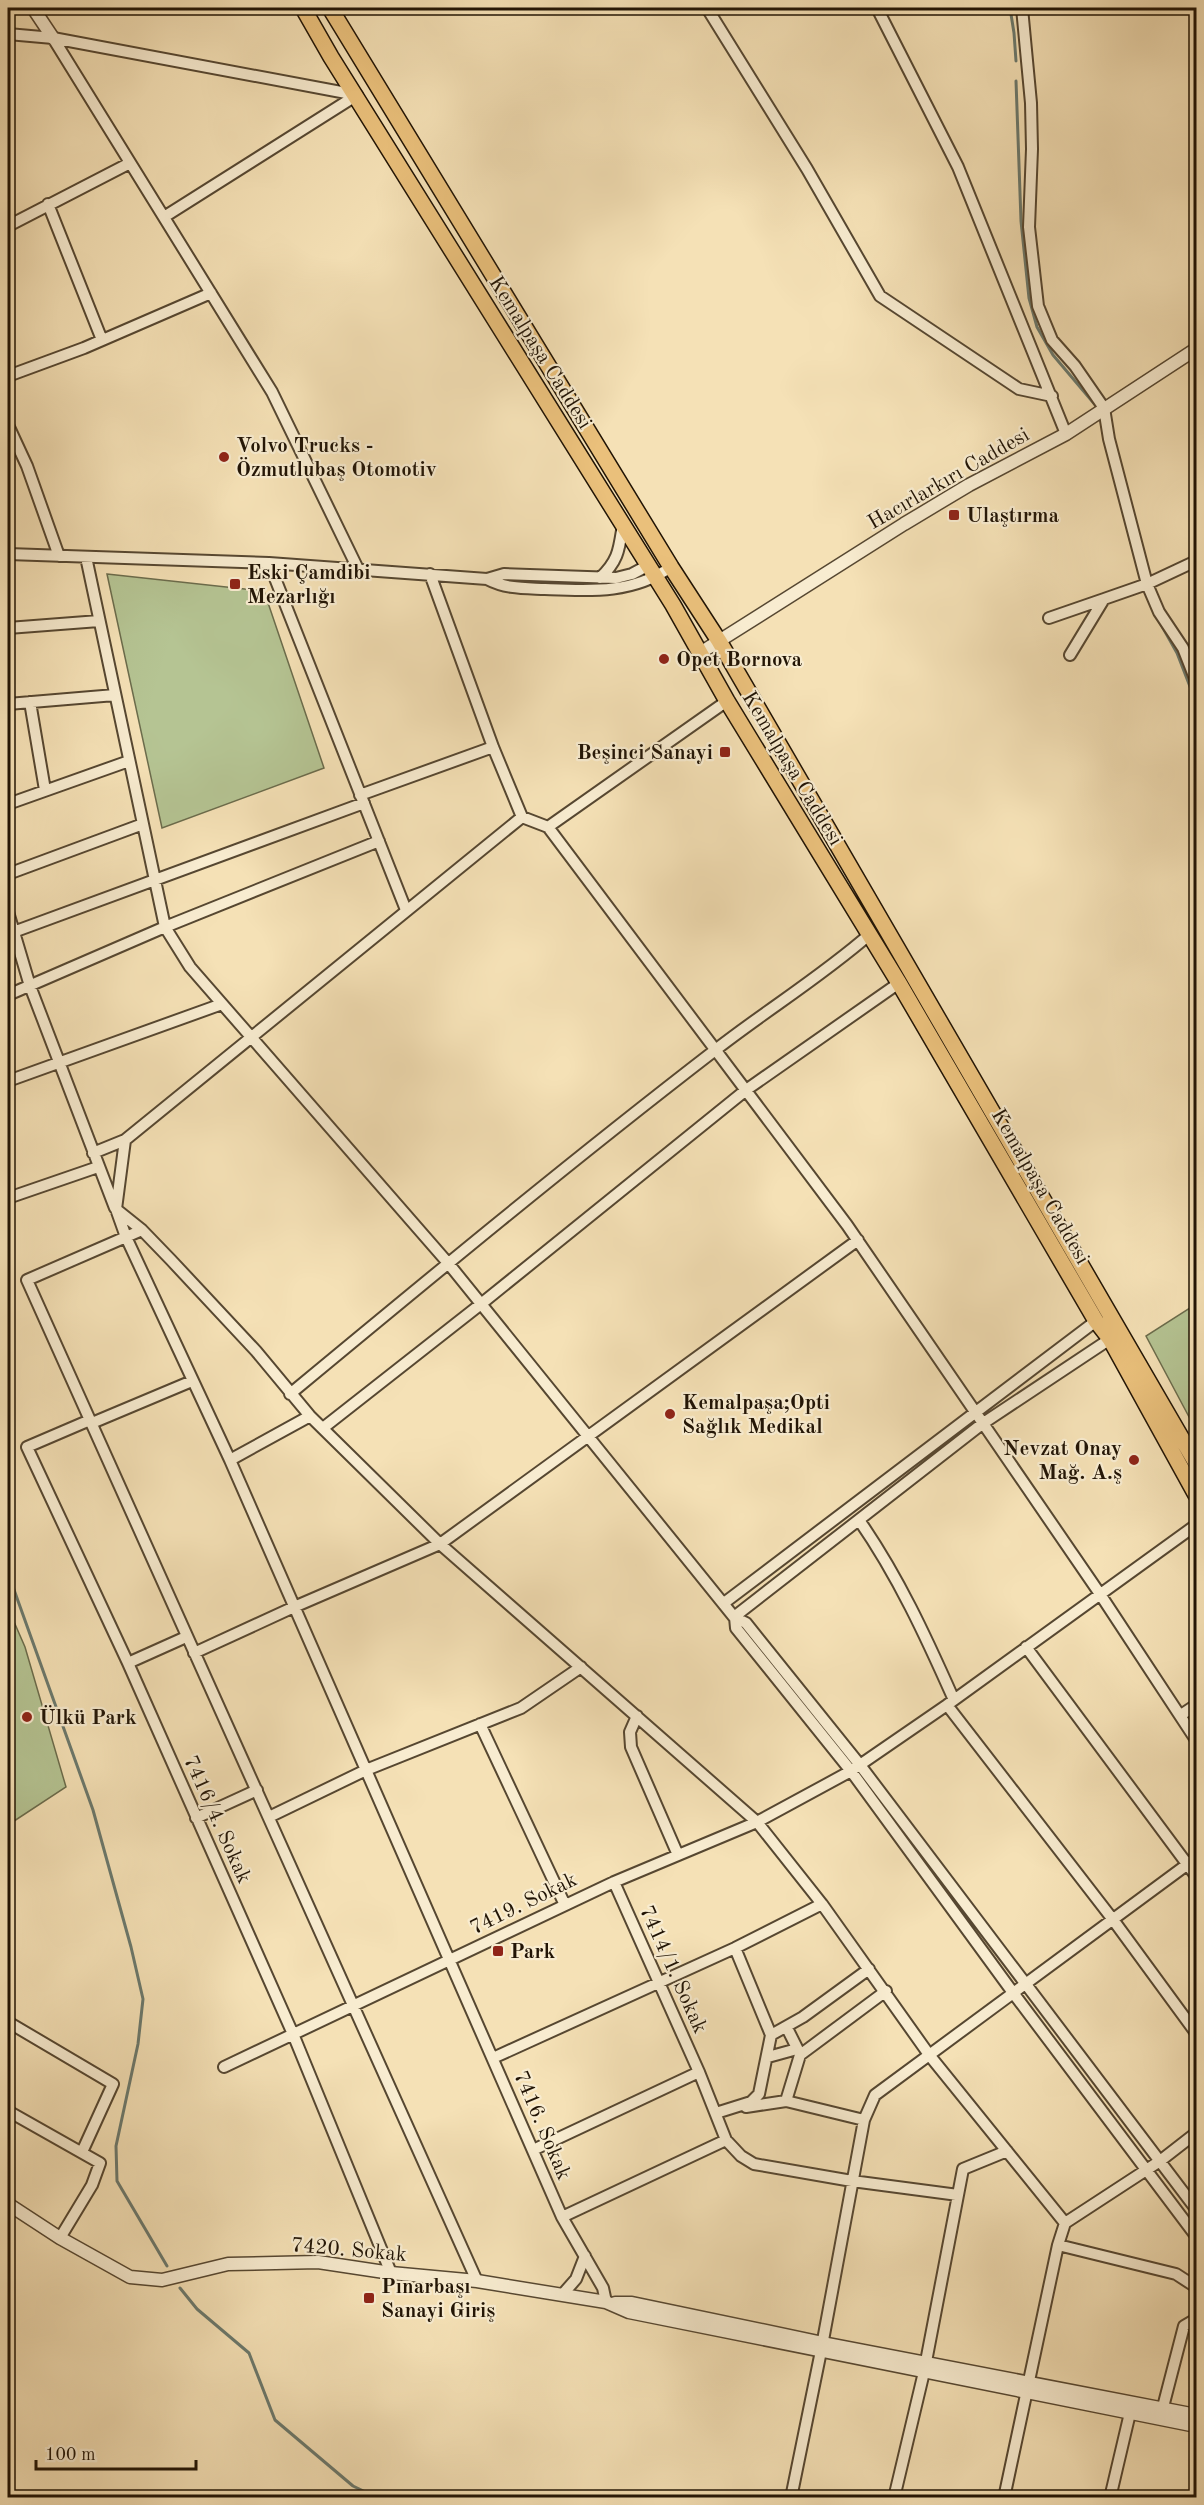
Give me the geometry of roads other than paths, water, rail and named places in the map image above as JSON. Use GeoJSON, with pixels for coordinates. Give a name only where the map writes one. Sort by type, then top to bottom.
{"type":"FeatureCollection","features":[{"type":"Feature","properties":{"kind":"main road","name":"Kemalpaşa Caddesi"},"geometry":{"type":"LineString","coordinates":[[303,8],[331,57],[357,95],[623,524],[727,701],[870,934],[1096,1321],[1110,1339],[1197,1495]]}},
{"type":"Feature","properties":{"kind":"main road","name":"Kemalpaşa Caddesi"},"geometry":{"type":"LineString","coordinates":[[330,8],[667,562],[719,641],[1197,1463]]}},
{"type":"Feature","properties":{"kind":"main road"},"geometry":{"type":"LineString","coordinates":[[651,572],[667,562]]}},
{"type":"Feature","properties":{"kind":"street"},"geometry":{"type":"LineString","coordinates":[[33,8],[272,393],[358,569]]}},
{"type":"Feature","properties":{"kind":"street"},"geometry":{"type":"LineString","coordinates":[[707,8],[807,169],[880,296],[1019,389],[1052,396]]}},
{"type":"Feature","properties":{"kind":"street"},"geometry":{"type":"LineString","coordinates":[[877,8],[958,167],[1066,434]]}},
{"type":"Feature","properties":{"kind":"street"},"geometry":{"type":"LineString","coordinates":[[1022,8],[1031,103],[1029,227],[1038,306],[1052,340],[1075,366],[1104,408],[1111,449],[1147,584],[1159,612],[1183,648],[1197,681]]}},
{"type":"Feature","properties":{"kind":"street"},"geometry":{"type":"LineString","coordinates":[[8,34],[52,38],[357,95]]}},
{"type":"Feature","properties":{"kind":"street"},"geometry":{"type":"LineString","coordinates":[[164,217],[357,95]]}},
{"type":"Feature","properties":{"kind":"street"},"geometry":{"type":"LineString","coordinates":[[8,226],[130,163]]}},
{"type":"Feature","properties":{"kind":"street"},"geometry":{"type":"LineString","coordinates":[[48,204],[102,340]]}},
{"type":"Feature","properties":{"kind":"street"},"geometry":{"type":"LineString","coordinates":[[8,376],[102,340],[212,293]]}},
{"type":"Feature","properties":{"kind":"street","name":"Hacırlarkırı Caddesi"},"geometry":{"type":"LineString","coordinates":[[700,653],[932,507],[1066,434],[1197,350]]}},
{"type":"Feature","properties":{"kind":"street"},"geometry":{"type":"LineString","coordinates":[[8,425],[27,466],[59,556]]}},
{"type":"Feature","properties":{"kind":"street"},"geometry":{"type":"LineString","coordinates":[[600,578],[612,567],[617,557],[623,524]]}},
{"type":"Feature","properties":{"kind":"street"},"geometry":{"type":"LineString","coordinates":[[8,554],[269,563],[487,579],[504,574],[616,578],[651,572]]}},
{"type":"Feature","properties":{"kind":"street"},"geometry":{"type":"LineString","coordinates":[[86,557],[165,927],[190,967],[448,1263],[735,1617],[746,1623],[856,1768],[1026,1983],[1102,2087],[1197,2209]]}},
{"type":"Feature","properties":{"kind":"street"},"geometry":{"type":"LineString","coordinates":[[1049,618],[1147,584],[1197,561]]}},
{"type":"Feature","properties":{"kind":"street"},"geometry":{"type":"LineString","coordinates":[[269,563],[406,910]]}},
{"type":"Feature","properties":{"kind":"street"},"geometry":{"type":"LineString","coordinates":[[487,579],[502,587],[595,592],[620,589],[651,572]]}},
{"type":"Feature","properties":{"kind":"street"},"geometry":{"type":"LineString","coordinates":[[430,574],[493,747],[522,817],[548,828],[858,1240],[982,1424],[1101,1594],[1197,1740]]}},
{"type":"Feature","properties":{"kind":"street"},"geometry":{"type":"LineString","coordinates":[[1070,655],[1104,599]]}},
{"type":"Feature","properties":{"kind":"street"},"geometry":{"type":"LineString","coordinates":[[8,628],[99,621]]}},
{"type":"Feature","properties":{"kind":"street"},"geometry":{"type":"LineString","coordinates":[[8,704],[115,695]]}},
{"type":"Feature","properties":{"kind":"street"},"geometry":{"type":"LineString","coordinates":[[548,828],[727,701]]}},
{"type":"Feature","properties":{"kind":"street"},"geometry":{"type":"LineString","coordinates":[[30,702],[45,790]]}},
{"type":"Feature","properties":{"kind":"street"},"geometry":{"type":"LineString","coordinates":[[10,933],[493,747]]}},
{"type":"Feature","properties":{"kind":"street"},"geometry":{"type":"LineString","coordinates":[[8,804],[129,761]]}},
{"type":"Feature","properties":{"kind":"street"},"geometry":{"type":"LineString","coordinates":[[93,1153],[125,1140],[522,817]]}},
{"type":"Feature","properties":{"kind":"street"},"geometry":{"type":"LineString","coordinates":[[8,874],[143,824]]}},
{"type":"Feature","properties":{"kind":"street"},"geometry":{"type":"LineString","coordinates":[[8,995],[165,927],[379,841]]}},
{"type":"Feature","properties":{"kind":"street","name":"7416. Sokak"},"geometry":{"type":"LineString","coordinates":[[8,912],[10,933],[126,1238],[230,1461],[562,2217],[603,2288],[607,2302]]}},
{"type":"Feature","properties":{"kind":"street"},"geometry":{"type":"LineString","coordinates":[[290,1394],[448,1263],[715,1050],[840,960],[870,934]]}},
{"type":"Feature","properties":{"kind":"street"},"geometry":{"type":"LineString","coordinates":[[323,1428],[746,1090],[899,983]]}},
{"type":"Feature","properties":{"kind":"street"},"geometry":{"type":"LineString","coordinates":[[8,1082],[222,1004]]}},
{"type":"Feature","properties":{"kind":"street"},"geometry":{"type":"LineString","coordinates":[[125,1140],[116,1209],[142,1230],[256,1351],[310,1416],[440,1544],[757,1822],[822,1904],[930,2056],[1065,2223]]}},
{"type":"Feature","properties":{"kind":"street"},"geometry":{"type":"LineString","coordinates":[[8,1198],[98,1167]]}},
{"type":"Feature","properties":{"kind":"street"},"geometry":{"type":"LineString","coordinates":[[142,1230],[27,1280],[477,2281]]}},
{"type":"Feature","properties":{"kind":"street"},"geometry":{"type":"LineString","coordinates":[[194,1653],[440,1544],[858,1240]]}},
{"type":"Feature","properties":{"kind":"street"},"geometry":{"type":"LineString","coordinates":[[724,1603],[1096,1321]]}},
{"type":"Feature","properties":{"kind":"street"},"geometry":{"type":"LineString","coordinates":[[735,1617],[982,1424],[1110,1339]]}},
{"type":"Feature","properties":{"kind":"street"},"geometry":{"type":"LineString","coordinates":[[91,1421],[192,1381]]}},
{"type":"Feature","properties":{"kind":"street"},"geometry":{"type":"LineString","coordinates":[[230,1461],[310,1416]]}},
{"type":"Feature","properties":{"kind":"street","name":"7416/4. Sokak"},"geometry":{"type":"LineString","coordinates":[[91,1421],[27,1448],[128,1663],[293,2034],[391,2273]]}},
{"type":"Feature","properties":{"kind":"street"},"geometry":{"type":"LineString","coordinates":[[859,1520],[907,1597],[951,1702],[1197,2033]]}},
{"type":"Feature","properties":{"kind":"street","name":"7419. Sokak"},"geometry":{"type":"LineString","coordinates":[[224,2067],[614,1882],[757,1822],[856,1768],[1197,1525]]}},
{"type":"Feature","properties":{"kind":"street"},"geometry":{"type":"LineString","coordinates":[[128,1663],[186,1638]]}},
{"type":"Feature","properties":{"kind":"street"},"geometry":{"type":"LineString","coordinates":[[1026,1647],[1192,1861],[1197,1876]]}},
{"type":"Feature","properties":{"kind":"street"},"geometry":{"type":"LineString","coordinates":[[269,1817],[366,1770],[521,1708],[581,1667]]}},
{"type":"Feature","properties":{"kind":"street"},"geometry":{"type":"LineString","coordinates":[[1181,1715],[1197,1705]]}},
{"type":"Feature","properties":{"kind":"street"},"geometry":{"type":"LineString","coordinates":[[637,1716],[630,1732],[631,1747],[678,1855]]}},
{"type":"Feature","properties":{"kind":"street"},"geometry":{"type":"LineString","coordinates":[[480,1724],[565,1905]]}},
{"type":"Feature","properties":{"kind":"street"},"geometry":{"type":"LineString","coordinates":[[856,1768],[1014,1994],[1197,2236]]}},
{"type":"Feature","properties":{"kind":"street"},"geometry":{"type":"LineString","coordinates":[[195,1818],[257,1790]]}},
{"type":"Feature","properties":{"kind":"street"},"geometry":{"type":"LineString","coordinates":[[791,2498],[822,2347],[864,2120],[875,2095],[1114,1921],[1192,1861]]}},
{"type":"Feature","properties":{"kind":"street","name":"7414/1. Sokak"},"geometry":{"type":"LineString","coordinates":[[614,1882],[699,2072],[726,2140]]}},
{"type":"Feature","properties":{"kind":"street"},"geometry":{"type":"LineString","coordinates":[[493,2058],[735,1948],[822,1904]]}},
{"type":"Feature","properties":{"kind":"street"},"geometry":{"type":"LineString","coordinates":[[716,2113],[751,2102],[759,2094],[771,2036],[735,1948]]}},
{"type":"Feature","properties":{"kind":"street"},"geometry":{"type":"LineString","coordinates":[[771,2036],[787,2028],[869,1969]]}},
{"type":"Feature","properties":{"kind":"street"},"geometry":{"type":"LineString","coordinates":[[768,2057],[799,2052],[886,1991]]}},
{"type":"Feature","properties":{"kind":"street"},"geometry":{"type":"LineString","coordinates":[[8,2022],[113,2084],[82,2152]]}},
{"type":"Feature","properties":{"kind":"street"},"geometry":{"type":"LineString","coordinates":[[786,2101],[799,2052],[787,2028]]}},
{"type":"Feature","properties":{"kind":"street"},"geometry":{"type":"LineString","coordinates":[[533,2150],[699,2072]]}},
{"type":"Feature","properties":{"kind":"street"},"geometry":{"type":"LineString","coordinates":[[716,2113],[786,2101],[864,2120]]}},
{"type":"Feature","properties":{"kind":"street"},"geometry":{"type":"LineString","coordinates":[[8,2111],[100,2163],[92,2185],[60,2238]]}},
{"type":"Feature","properties":{"kind":"street"},"geometry":{"type":"LineString","coordinates":[[1004,2498],[1058,2245],[1065,2223],[1147,2170],[1197,2133]]}},
{"type":"Feature","properties":{"kind":"street"},"geometry":{"type":"LineString","coordinates":[[562,2217],[726,2140],[741,2156],[754,2164],[852,2181],[958,2195]]}},
{"type":"Feature","properties":{"kind":"street"},"geometry":{"type":"LineString","coordinates":[[894,2498],[925,2368],[963,2169],[1007,2151]]}},
{"type":"Feature","properties":{"kind":"street","name":"7420. Sokak"},"geometry":{"type":"LineString","coordinates":[[8,2204],[60,2238],[130,2277],[162,2280],[228,2264],[318,2262],[391,2273],[477,2281],[607,2302],[632,2303],[822,2347],[1027,2387]]}},
{"type":"Feature","properties":{"kind":"street"},"geometry":{"type":"LineString","coordinates":[[1058,2245],[1176,2274],[1197,2287]]}},
{"type":"Feature","properties":{"kind":"street"},"geometry":{"type":"LineString","coordinates":[[562,2295],[576,2279],[585,2256]]}},
{"type":"Feature","properties":{"kind":"street"},"geometry":{"type":"LineString","coordinates":[[1163,2407],[1184,2326],[1197,2319]]}},
{"type":"Feature","properties":{"kind":"street"},"geometry":{"type":"LineString","coordinates":[[1027,2387],[1163,2407],[1197,2415]]}},
{"type":"Feature","properties":{"kind":"street"},"geometry":{"type":"LineString","coordinates":[[1027,2387],[1130,2413],[1197,2426]]}},
{"type":"Feature","properties":{"kind":"street"},"geometry":{"type":"LineString","coordinates":[[1110,2498],[1130,2413]]}},
{"type":"Feature","properties":{"kind":"waterway"},"geometry":{"type":"LineString","coordinates":[[1010,8],[1016,61]]}},
{"type":"Feature","properties":{"kind":"waterway"},"geometry":{"type":"LineString","coordinates":[[1016,81],[1021,221],[1029,298],[1037,327],[1053,355],[1097,407]]}},
{"type":"Feature","properties":{"kind":"waterway"},"geometry":{"type":"LineString","coordinates":[[1122,506],[1131,543]]}},
{"type":"Feature","properties":{"kind":"waterway"},"geometry":{"type":"LineString","coordinates":[[1154,612],[1177,653],[1196,702]]}},
{"type":"Feature","properties":{"kind":"waterway"},"geometry":{"type":"LineString","coordinates":[[8,1573],[93,1810],[143,1999],[138,2044],[116,2146],[117,2181],[167,2266]]}},
{"type":"Feature","properties":{"kind":"waterway"},"geometry":{"type":"LineString","coordinates":[[180,2288],[197,2309],[249,2353],[275,2420],[353,2486],[378,2498]]}},
{"type":"Feature","properties":{"kind":"place","name":"Volvo Trucks - Özmutlubaş Otomotiv"},"geometry":{"type":"Point","coordinates":[224,457]}},
{"type":"Feature","properties":{"kind":"place","name":"Ulaştırma"},"geometry":{"type":"Point","coordinates":[954,515]}},
{"type":"Feature","properties":{"kind":"place","name":"Eski Çamdibi Mezarlığı"},"geometry":{"type":"Point","coordinates":[235,584]}},
{"type":"Feature","properties":{"kind":"place","name":"Opet Bornova"},"geometry":{"type":"Point","coordinates":[664,659]}},
{"type":"Feature","properties":{"kind":"place","name":"Beşinci Sanayi"},"geometry":{"type":"Point","coordinates":[725,752]}},
{"type":"Feature","properties":{"kind":"place","name":"Kemalpaşa;Opti Sağlık Medikal"},"geometry":{"type":"Point","coordinates":[670,1414]}},
{"type":"Feature","properties":{"kind":"place","name":"Nevzat Onay Mağ. A.ş"},"geometry":{"type":"Point","coordinates":[1134,1460]}},
{"type":"Feature","properties":{"kind":"place","name":"Ülkü Park"},"geometry":{"type":"Point","coordinates":[27,1717]}},
{"type":"Feature","properties":{"kind":"place","name":"Park"},"geometry":{"type":"Point","coordinates":[498,1951]}},
{"type":"Feature","properties":{"kind":"place","name":"Pınarbaşı Sanayi Giriş"},"geometry":{"type":"Point","coordinates":[369,2298]}}]}
